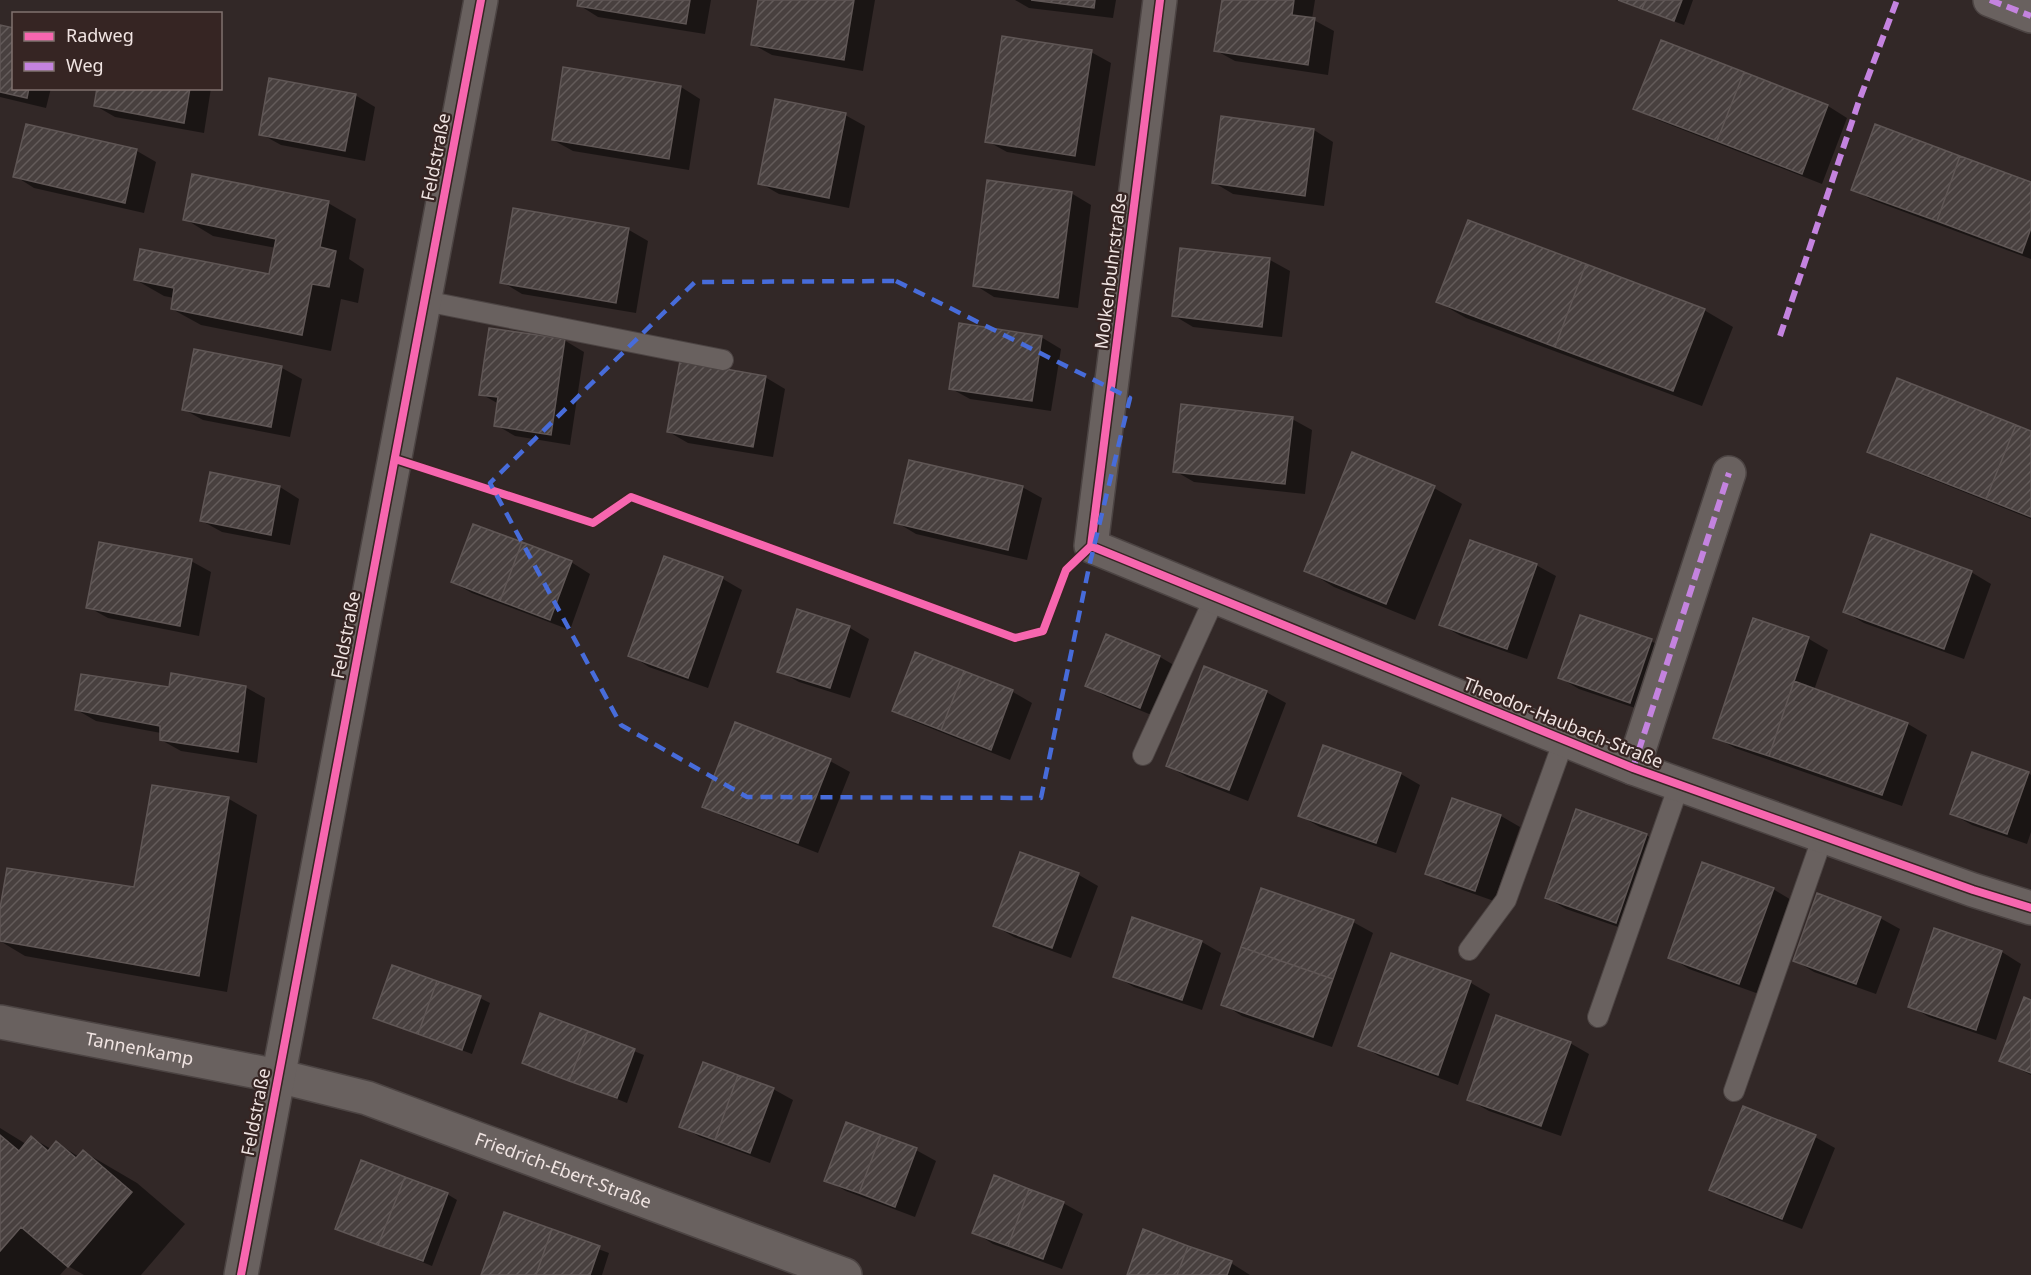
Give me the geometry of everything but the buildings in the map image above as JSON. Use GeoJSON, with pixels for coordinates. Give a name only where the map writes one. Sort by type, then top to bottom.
{"type":"FeatureCollection","features":[{"type":"Feature","properties":{"kind":"street","name":"Feldstraße"},"geometry":{"type":"LineString","coordinates":[[241,1275],[481,0]]}},
{"type":"Feature","properties":{"kind":"street","name":"Molkenbuhrstraße"},"geometry":{"type":"LineString","coordinates":[[1091,546],[1160,0]]}},
{"type":"Feature","properties":{"kind":"street"},"geometry":{"type":"LineString","coordinates":[[1990,0],[2031,16]]}},
{"type":"Feature","properties":{"kind":"street","name":"Theodor-Haubach-Straße"},"geometry":{"type":"LineString","coordinates":[[1633,768],[1729,473]]}},
{"type":"Feature","properties":{"kind":"street","name":"Theodor-Haubach-Straße"},"geometry":{"type":"LineString","coordinates":[[1091,546],[1633,768],[1973,890],[2031,908]]}},
{"type":"Feature","properties":{"kind":"street","name":"Tannenkamp"},"geometry":{"type":"LineString","coordinates":[[0,1022],[278,1076]]}},
{"type":"Feature","properties":{"kind":"street","name":"Friedrich-Ebert-Straße"},"geometry":{"type":"LineString","coordinates":[[278,1076],[367,1098],[845,1275]]}},
{"type":"Feature","properties":{"kind":"lane"},"geometry":{"type":"LineString","coordinates":[[425,301],[723,360]]}},
{"type":"Feature","properties":{"kind":"lane"},"geometry":{"type":"LineString","coordinates":[[1143,755],[1215,597]]}},
{"type":"Feature","properties":{"kind":"lane"},"geometry":{"type":"LineString","coordinates":[[1469,950],[1506,900],[1564,740]]}},
{"type":"Feature","properties":{"kind":"lane"},"geometry":{"type":"LineString","coordinates":[[1598,1017],[1679,784]]}},
{"type":"Feature","properties":{"kind":"lane"},"geometry":{"type":"LineString","coordinates":[[1734,1090],[1823,836]]}},
{"type":"Feature","properties":{"kind":"highlighted area"},"geometry":{"type":"Polygon","coordinates":[[[896,281],[1130,398],[1089,567],[1041,798],[747,797],[621,725],[490,483],[695,282],[896,281]]]}},
{"type":"Feature","properties":{"kind":"marked path"},"geometry":{"type":"LineString","coordinates":[[1780,336],[1859,101],[1897,0]]}},
{"type":"Feature","properties":{"kind":"marked path"},"geometry":{"type":"LineString","coordinates":[[1990,0],[2031,16]]}},
{"type":"Feature","properties":{"kind":"marked path"},"geometry":{"type":"LineString","coordinates":[[1633,768],[1729,473]]}},
{"type":"Feature","properties":{"kind":"cycle path"},"geometry":{"type":"LineString","coordinates":[[241,1275],[481,0]]}},
{"type":"Feature","properties":{"kind":"cycle path"},"geometry":{"type":"LineString","coordinates":[[1091,546],[1160,0]]}},
{"type":"Feature","properties":{"kind":"cycle path"},"geometry":{"type":"LineString","coordinates":[[395,459],[593,523],[631,497],[1015,638],[1043,631],[1066,570],[1091,546]]}},
{"type":"Feature","properties":{"kind":"cycle path"},"geometry":{"type":"LineString","coordinates":[[1091,546],[1633,768],[1973,890],[2031,908]]}}]}
